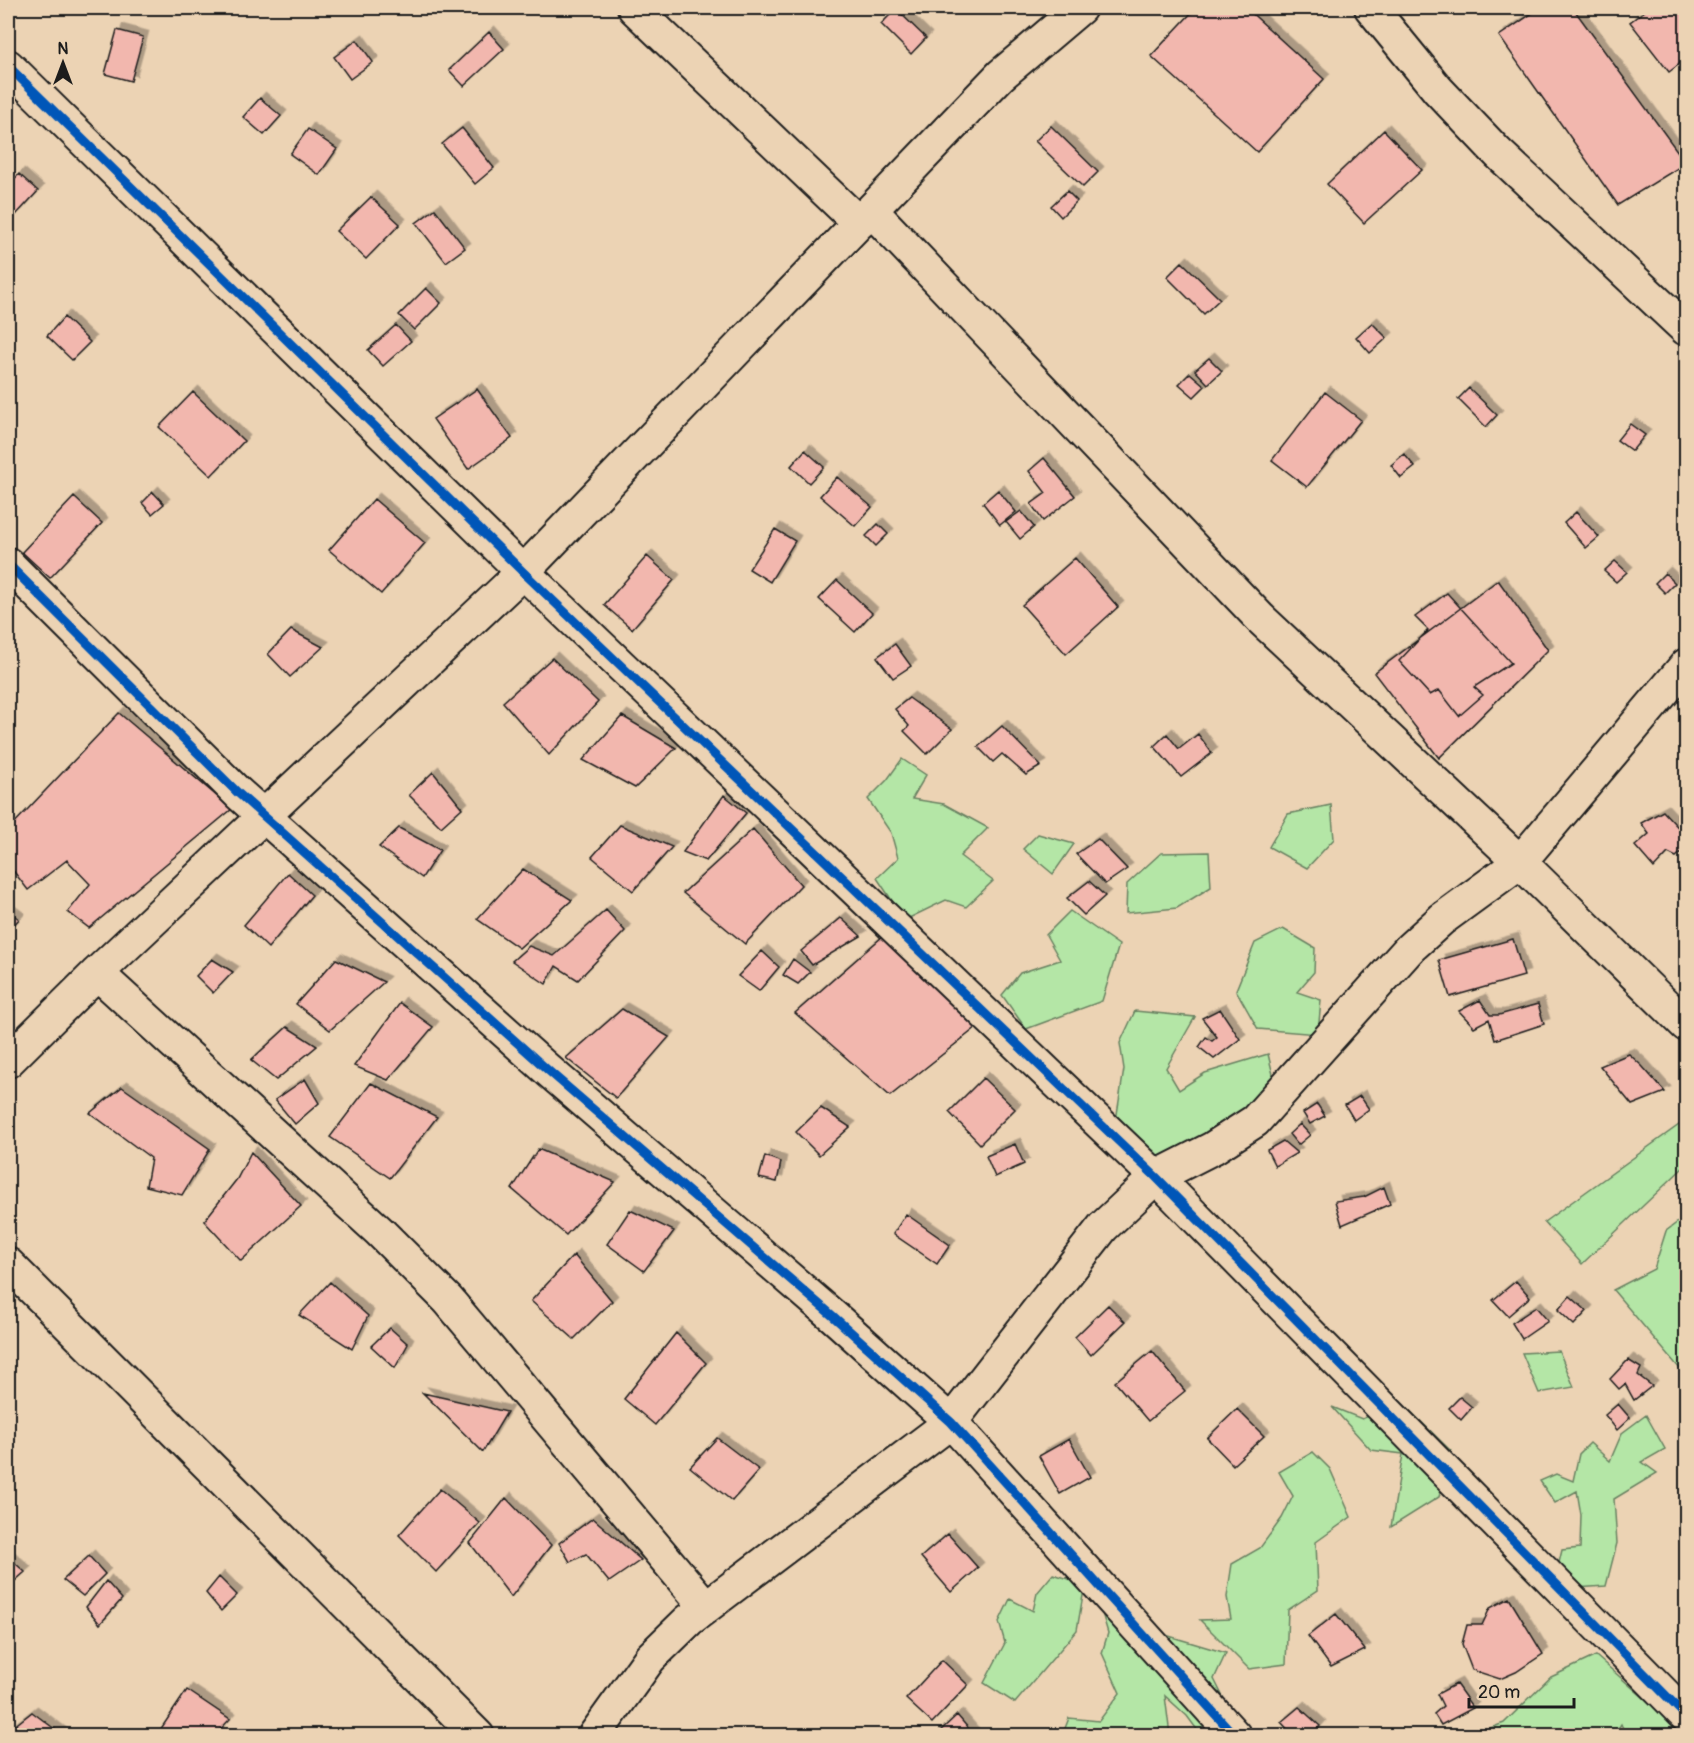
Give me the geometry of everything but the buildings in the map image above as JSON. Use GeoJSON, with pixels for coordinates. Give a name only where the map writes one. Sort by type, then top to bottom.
{"type":"FeatureCollection","features":[{"type":"Feature","properties":{"kind":"street"},"geometry":{"type":"LineString","coordinates":[[634,8],[865,217],[1261,619],[1520,862],[1686,1025]]}},
{"type":"Feature","properties":{"kind":"street"},"geometry":{"type":"LineString","coordinates":[[8,1061],[97,973],[523,572],[1001,75],[1080,8]]}},
{"type":"Feature","properties":{"kind":"street"},"geometry":{"type":"LineString","coordinates":[[1371,8],[1438,90],[1498,153],[1686,329]]}},
{"type":"Feature","properties":{"kind":"street"},"geometry":{"type":"LineString","coordinates":[[8,66],[523,572],[1156,1177],[1686,1716]]}},
{"type":"Feature","properties":{"kind":"street"},"geometry":{"type":"LineString","coordinates":[[8,564],[238,793],[550,1072],[834,1317],[951,1422],[1235,1736]]}},
{"type":"Feature","properties":{"kind":"street"},"geometry":{"type":"LineString","coordinates":[[594,1736],[650,1659],[706,1607],[951,1422],[1103,1227],[1156,1177],[1213,1148],[1255,1121],[1410,948],[1442,920],[1520,862],[1686,665]]}},
{"type":"Feature","properties":{"kind":"street"},"geometry":{"type":"LineString","coordinates":[[97,973],[379,1231],[448,1300],[706,1607]]}},
{"type":"Feature","properties":{"kind":"street"},"geometry":{"type":"LineString","coordinates":[[8,1264],[478,1736]]}},
{"type":"Feature","properties":{"kind":"green space"},"geometry":{"type":"Polygon","coordinates":[[[902,759],[926,775],[912,799],[944,804],[988,828],[960,856],[993,881],[966,907],[946,900],[905,920],[877,878],[898,858],[891,833],[868,799],[887,780],[902,759]]]}},
{"type":"Feature","properties":{"kind":"green space"},"geometry":{"type":"Polygon","coordinates":[[[1331,805],[1334,839],[1307,868],[1269,847],[1288,814],[1331,805]]]}},
{"type":"Feature","properties":{"kind":"green space"},"geometry":{"type":"Polygon","coordinates":[[[1038,834],[1074,844],[1053,874],[1023,849],[1038,834]]]}},
{"type":"Feature","properties":{"kind":"green space"},"geometry":{"type":"Polygon","coordinates":[[[1209,852],[1211,887],[1177,908],[1126,913],[1127,884],[1161,853],[1209,852]]]}},
{"type":"Feature","properties":{"kind":"green space"},"geometry":{"type":"Polygon","coordinates":[[[1070,911],[1119,945],[1102,1001],[1026,1029],[1002,995],[1020,973],[1060,960],[1046,935],[1070,911]]]}},
{"type":"Feature","properties":{"kind":"green space"},"geometry":{"type":"Polygon","coordinates":[[[1283,929],[1315,948],[1314,972],[1297,992],[1321,1000],[1318,1034],[1258,1029],[1236,990],[1255,943],[1283,929]]]}},
{"type":"Feature","properties":{"kind":"green space"},"geometry":{"type":"Polygon","coordinates":[[[1135,1011],[1195,1017],[1166,1068],[1179,1090],[1205,1073],[1268,1054],[1277,1091],[1219,1132],[1156,1162],[1115,1127],[1124,1069],[1120,1043],[1135,1011]]]}},
{"type":"Feature","properties":{"kind":"green space"},"geometry":{"type":"Polygon","coordinates":[[[1686,1120],[1686,1165],[1582,1264],[1544,1222],[1686,1120]]]}},
{"type":"Feature","properties":{"kind":"green space"},"geometry":{"type":"Polygon","coordinates":[[[1686,1216],[1686,1376],[1613,1290],[1654,1269],[1666,1231],[1686,1216]]]}},
{"type":"Feature","properties":{"kind":"green space"},"geometry":{"type":"Polygon","coordinates":[[[1559,1351],[1574,1387],[1539,1393],[1522,1353],[1559,1351]]]}},
{"type":"Feature","properties":{"kind":"green space"},"geometry":{"type":"Polygon","coordinates":[[[1401,1402],[1451,1451],[1439,1497],[1391,1527],[1403,1454],[1371,1450],[1332,1407],[1362,1419],[1401,1402]]]}},
{"type":"Feature","properties":{"kind":"green space"},"geometry":{"type":"Polygon","coordinates":[[[1646,1415],[1665,1449],[1642,1462],[1657,1473],[1614,1499],[1617,1543],[1606,1586],[1575,1588],[1557,1571],[1562,1550],[1580,1548],[1581,1515],[1577,1491],[1555,1503],[1540,1481],[1556,1474],[1573,1481],[1579,1454],[1590,1443],[1610,1461],[1622,1433],[1646,1415]]]}},
{"type":"Feature","properties":{"kind":"green space"},"geometry":{"type":"Polygon","coordinates":[[[1313,1452],[1330,1469],[1351,1517],[1316,1542],[1318,1590],[1288,1610],[1286,1664],[1249,1669],[1200,1620],[1231,1619],[1227,1597],[1232,1564],[1260,1548],[1282,1518],[1293,1496],[1279,1472],[1313,1452]]]}},
{"type":"Feature","properties":{"kind":"green space"},"geometry":{"type":"Polygon","coordinates":[[[1053,1574],[1085,1584],[1077,1630],[1015,1703],[984,1683],[1005,1643],[999,1622],[1010,1599],[1033,1611],[1037,1593],[1053,1574]]]}},
{"type":"Feature","properties":{"kind":"green space"},"geometry":{"type":"Polygon","coordinates":[[[1124,1599],[1152,1631],[1226,1653],[1214,1679],[1232,1715],[1225,1735],[1201,1735],[1187,1716],[1165,1696],[1170,1735],[1062,1736],[1069,1718],[1099,1721],[1120,1693],[1102,1653],[1108,1633],[1102,1613],[1124,1599]]]}},
{"type":"Feature","properties":{"kind":"green space"},"geometry":{"type":"Polygon","coordinates":[[[1596,1656],[1677,1727],[1672,1736],[1626,1735],[1621,1724],[1614,1735],[1469,1736],[1504,1723],[1551,1677],[1596,1656]]]}},
{"type":"Feature","properties":{"kind":"cycle path"},"geometry":{"type":"LineString","coordinates":[[8,66],[523,572],[1156,1177],[1686,1716]]}},
{"type":"Feature","properties":{"kind":"cycle path"},"geometry":{"type":"LineString","coordinates":[[8,564],[238,793],[550,1072],[834,1317],[951,1422],[1235,1736]]}}]}
